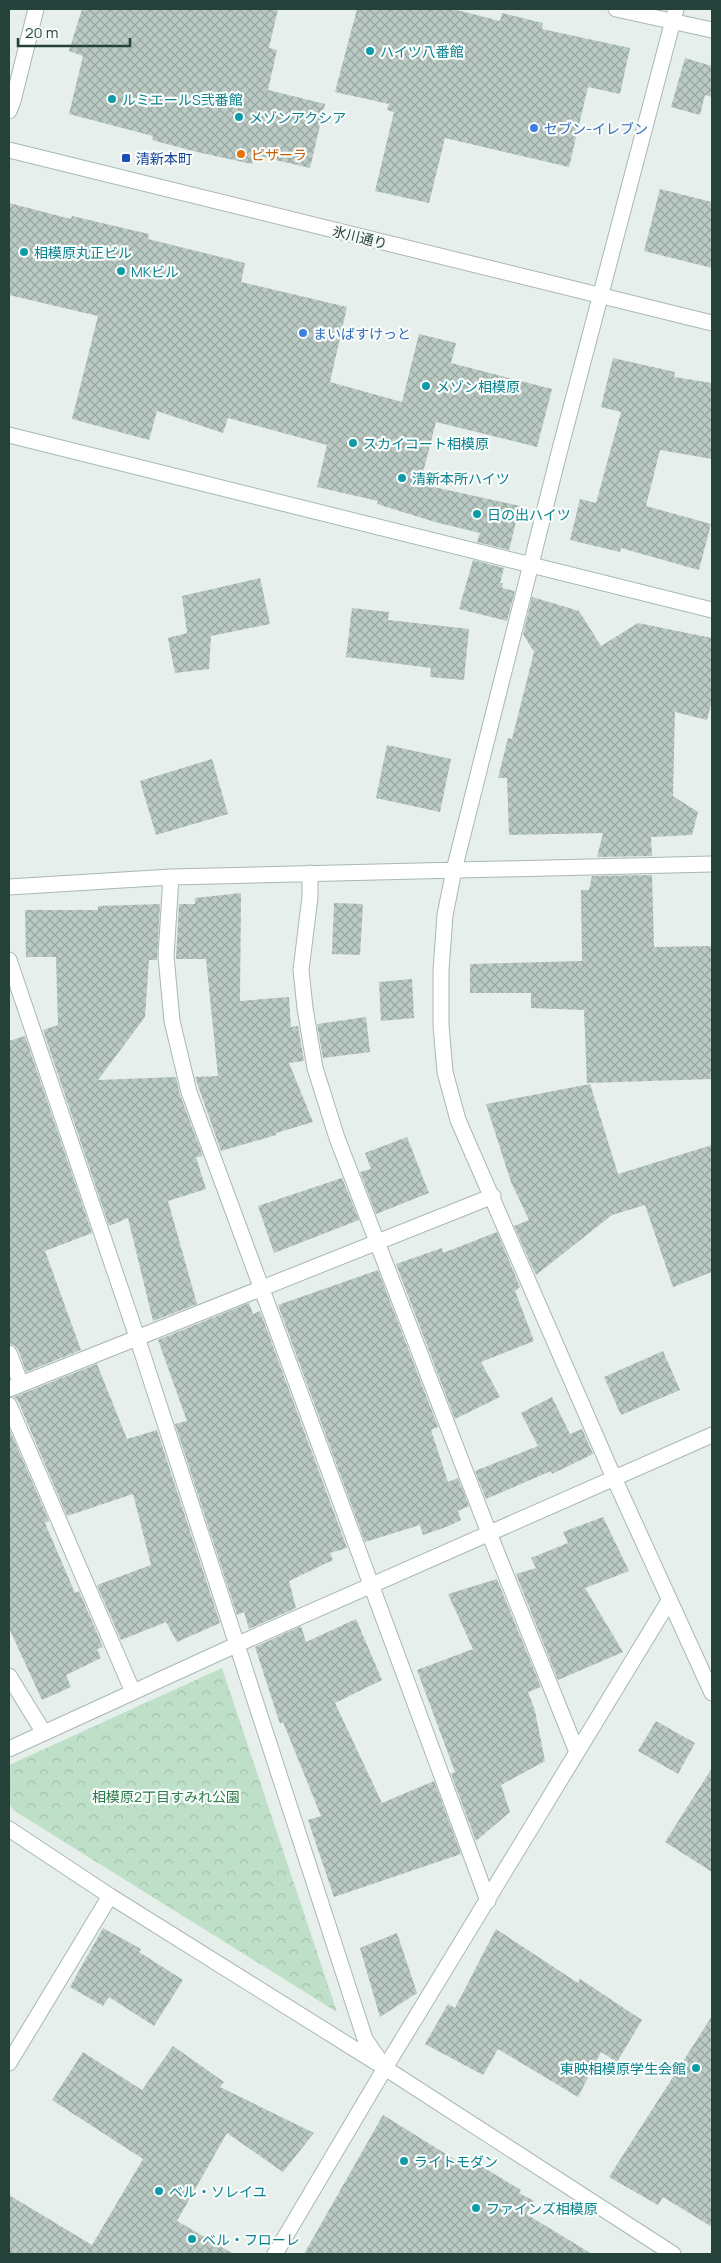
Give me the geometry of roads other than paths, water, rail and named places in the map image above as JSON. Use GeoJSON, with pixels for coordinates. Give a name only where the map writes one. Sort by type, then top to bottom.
{"type":"FeatureCollection","features":[{"type":"Feature","properties":{"kind":"street"},"geometry":{"type":"LineString","coordinates":[[9,111],[36,9]]}},
{"type":"Feature","properties":{"kind":"street"},"geometry":{"type":"LineString","coordinates":[[616,9],[674,16],[712,30]]}},
{"type":"Feature","properties":{"kind":"street"},"geometry":{"type":"LineString","coordinates":[[674,16],[600,296],[454,870],[445,915],[441,971],[441,1024],[445,1072],[458,1120],[614,1478],[712,1693]]}},
{"type":"Feature","properties":{"kind":"street","name":"氷川通り"},"geometry":{"type":"LineString","coordinates":[[9,150],[712,323]]}},
{"type":"Feature","properties":{"kind":"street"},"geometry":{"type":"LineString","coordinates":[[9,435],[712,610]]}},
{"type":"Feature","properties":{"kind":"street"},"geometry":{"type":"LineString","coordinates":[[9,887],[171,877],[712,864]]}},
{"type":"Feature","properties":{"kind":"street"},"geometry":{"type":"LineString","coordinates":[[310,873],[310,897],[301,970],[315,1068],[338,1138],[489,1534],[577,1752]]}},
{"type":"Feature","properties":{"kind":"street"},"geometry":{"type":"LineString","coordinates":[[171,877],[166,956],[172,1021],[189,1092],[263,1288],[370,1586],[488,1900]]}},
{"type":"Feature","properties":{"kind":"street"},"geometry":{"type":"LineString","coordinates":[[9,960],[137,1338],[365,2039],[385,2068]]}},
{"type":"Feature","properties":{"kind":"street"},"geometry":{"type":"LineString","coordinates":[[9,1353],[15,1386],[492,1196]]}},
{"type":"Feature","properties":{"kind":"street"},"geometry":{"type":"LineString","coordinates":[[9,1405],[133,1692]]}},
{"type":"Feature","properties":{"kind":"street"},"geometry":{"type":"LineString","coordinates":[[9,1749],[236,1645],[712,1435]]}},
{"type":"Feature","properties":{"kind":"street"},"geometry":{"type":"LineString","coordinates":[[275,2254],[385,2068],[669,1601]]}},
{"type":"Feature","properties":{"kind":"street"},"geometry":{"type":"LineString","coordinates":[[9,1676],[44,1732]]}},
{"type":"Feature","properties":{"kind":"street"},"geometry":{"type":"LineString","coordinates":[[9,1829],[110,1896],[385,2068],[673,2254]]}},
{"type":"Feature","properties":{"kind":"street"},"geometry":{"type":"LineString","coordinates":[[9,2063],[110,1896]]}},
{"type":"Feature","properties":{"kind":"place","name":"ハイツ八番館"},"geometry":{"type":"Point","coordinates":[370,51]}},
{"type":"Feature","properties":{"kind":"place","name":"ルミエールS弐番館"},"geometry":{"type":"Point","coordinates":[112,99]}},
{"type":"Feature","properties":{"kind":"place","name":"メゾンアクシア"},"geometry":{"type":"Point","coordinates":[239,117]}},
{"type":"Feature","properties":{"kind":"place","name":"セブン-イレブン"},"geometry":{"type":"Point","coordinates":[534,128]}},
{"type":"Feature","properties":{"kind":"place","name":"ピザーラ"},"geometry":{"type":"Point","coordinates":[241,154]}},
{"type":"Feature","properties":{"kind":"place","name":"清新本町"},"geometry":{"type":"Point","coordinates":[126,158]}},
{"type":"Feature","properties":{"kind":"place","name":"相模原丸正ビル"},"geometry":{"type":"Point","coordinates":[24,252]}},
{"type":"Feature","properties":{"kind":"place","name":"MKビル"},"geometry":{"type":"Point","coordinates":[121,271]}},
{"type":"Feature","properties":{"kind":"place","name":"まいばすけっと"},"geometry":{"type":"Point","coordinates":[303,333]}},
{"type":"Feature","properties":{"kind":"place","name":"メゾン相模原"},"geometry":{"type":"Point","coordinates":[426,386]}},
{"type":"Feature","properties":{"kind":"place","name":"スカイコート相模原"},"geometry":{"type":"Point","coordinates":[353,443]}},
{"type":"Feature","properties":{"kind":"place","name":"清新本所ハイツ"},"geometry":{"type":"Point","coordinates":[402,478]}},
{"type":"Feature","properties":{"kind":"place","name":"日の出ハイツ"},"geometry":{"type":"Point","coordinates":[477,514]}},
{"type":"Feature","properties":{"kind":"place","name":"東映相模原学生会館"},"geometry":{"type":"Point","coordinates":[696,2068]}},
{"type":"Feature","properties":{"kind":"place","name":"ライトモダン"},"geometry":{"type":"Point","coordinates":[404,2161]}},
{"type":"Feature","properties":{"kind":"place","name":"ベル・ソレイユ"},"geometry":{"type":"Point","coordinates":[159,2191]}},
{"type":"Feature","properties":{"kind":"place","name":"ファインズ相模原"},"geometry":{"type":"Point","coordinates":[476,2208]}},
{"type":"Feature","properties":{"kind":"place","name":"ベル・フローレ"},"geometry":{"type":"Point","coordinates":[192,2239]}},
{"type":"Feature","properties":{"kind":"park label","name":"相模原2丁目すみれ公園"},"geometry":{"type":"Point","coordinates":[166,1796]}}]}
